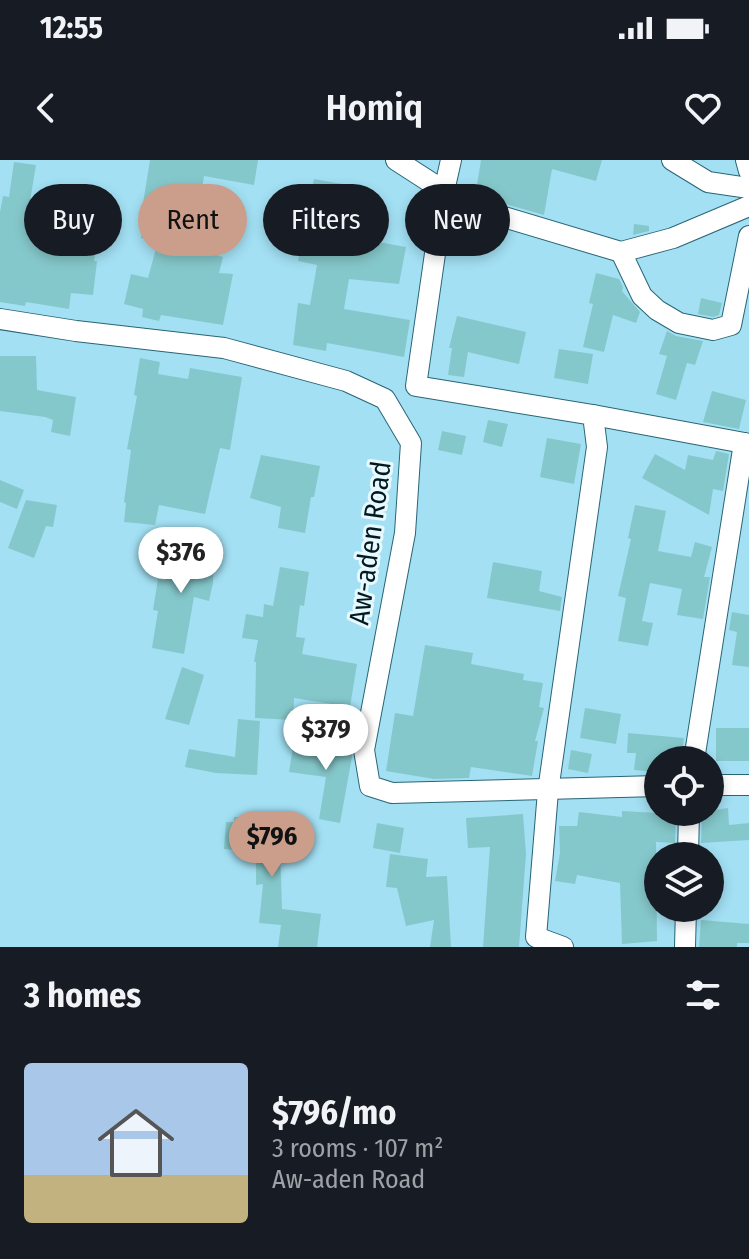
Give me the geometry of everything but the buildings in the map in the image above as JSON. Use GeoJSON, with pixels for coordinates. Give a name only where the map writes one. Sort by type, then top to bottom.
{"type":"FeatureCollection","features":[{"type":"Feature","properties":{"kind":"street"},"geometry":{"type":"LineString","coordinates":[[396,160],[433,184]]}},
{"type":"Feature","properties":{"kind":"street"},"geometry":{"type":"LineString","coordinates":[[446,184],[451,160]]}},
{"type":"Feature","properties":{"kind":"street"},"geometry":{"type":"LineString","coordinates":[[672,160],[708,182],[749,188]]}},
{"type":"Feature","properties":{"kind":"street"},"geometry":{"type":"LineString","coordinates":[[746,160],[749,171]]}},
{"type":"Feature","properties":{"kind":"street"},"geometry":{"type":"LineString","coordinates":[[510,219],[621,252],[673,238],[749,206]]}},
{"type":"Feature","properties":{"kind":"street"},"geometry":{"type":"LineString","coordinates":[[621,252],[642,296],[657,310],[679,323],[713,330],[731,325],[749,236]]}},
{"type":"Feature","properties":{"kind":"street"},"geometry":{"type":"LineString","coordinates":[[435,256],[416,386],[746,443],[696,746]]}},
{"type":"Feature","properties":{"kind":"street","name":"Aw-aden Road"},"geometry":{"type":"LineString","coordinates":[[0,319],[224,348],[346,381],[385,399],[411,443],[405,533],[364,750],[370,786],[392,793],[548,791]]}},
{"type":"Feature","properties":{"kind":"street"},"geometry":{"type":"LineString","coordinates":[[563,947],[536,937],[548,791],[597,447],[593,415]]}},
{"type":"Feature","properties":{"kind":"street"},"geometry":{"type":"LineString","coordinates":[[724,785],[749,785]]}},
{"type":"Feature","properties":{"kind":"street"},"geometry":{"type":"LineString","coordinates":[[548,791],[644,787]]}},
{"type":"Feature","properties":{"kind":"street"},"geometry":{"type":"LineString","coordinates":[[685,947],[686,922]]}}]}
